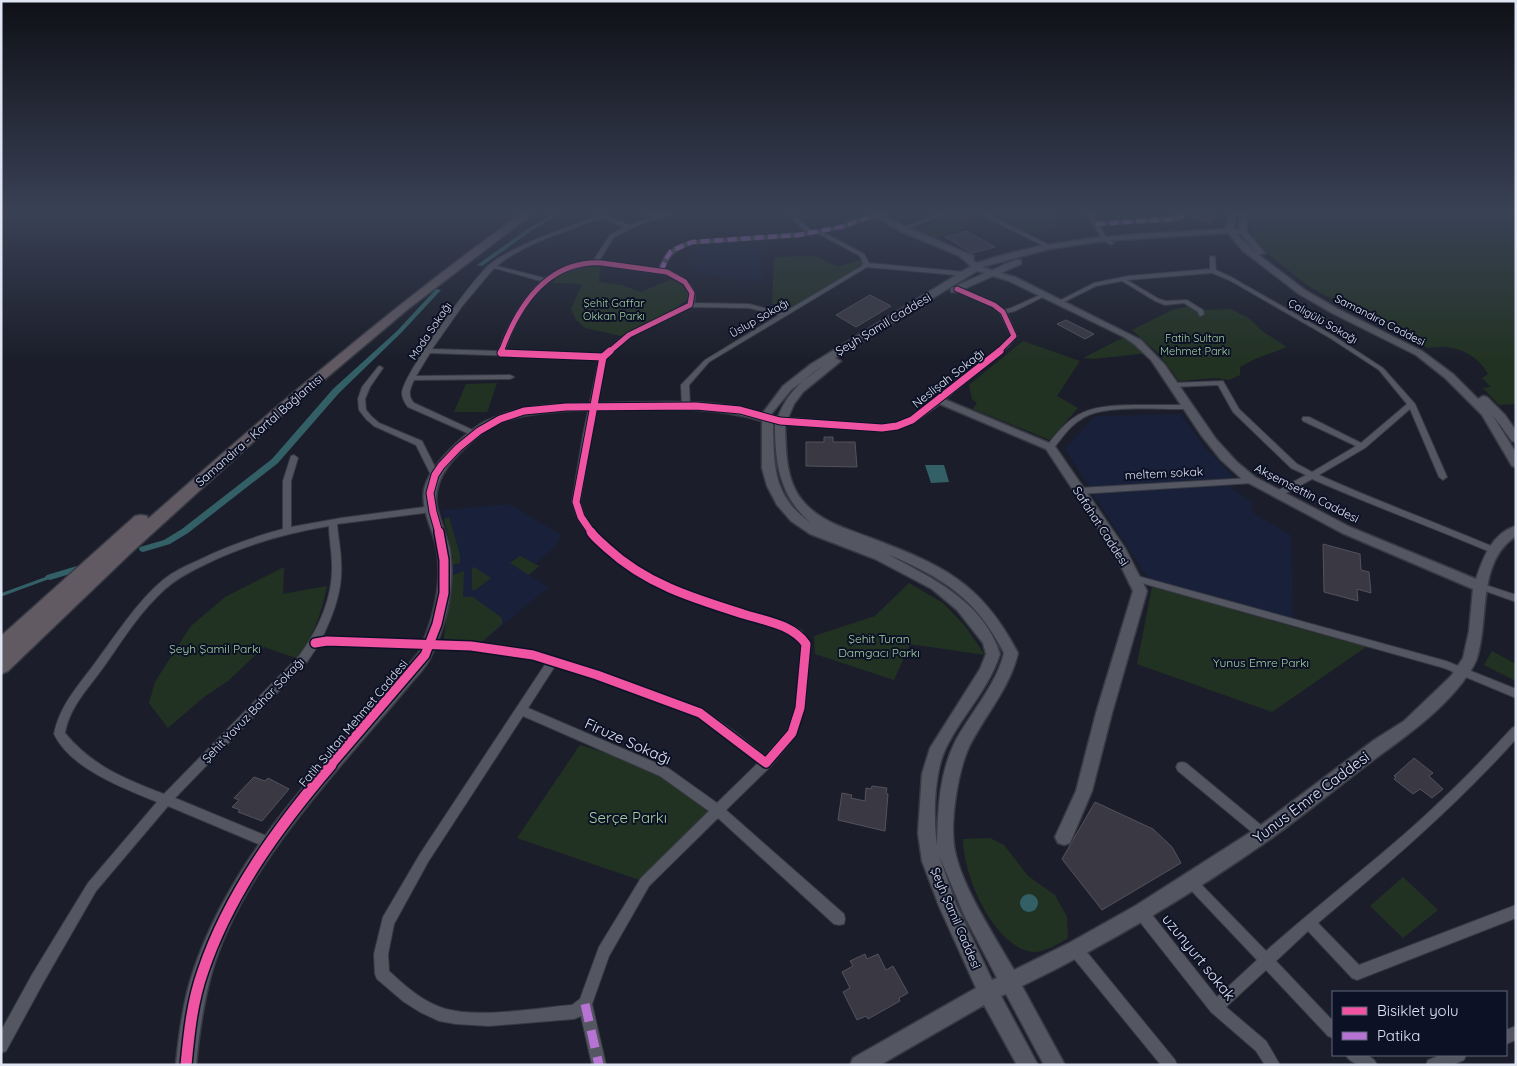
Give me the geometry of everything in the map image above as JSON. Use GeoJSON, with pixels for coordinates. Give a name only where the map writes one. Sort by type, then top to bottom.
{"type":"FeatureCollection","features":[{"type":"Feature","properties":{"kind":"highway","name":"Samandıra - Kartal Bağlantısı"},"geometry":{"type":"LineString","coordinates":[[1,647],[256,418],[381,315],[451,261]]}},
{"type":"Feature","properties":{"kind":"highway","name":"Samandıra - Kartal Bağlantısı"},"geometry":{"type":"LineString","coordinates":[[1,666],[141,535],[319,376],[463,261]]}},
{"type":"Feature","properties":{"kind":"street","name":"Moda Sokağı"},"geometry":{"type":"LineString","coordinates":[[474,434],[411,405],[406,399],[406,392],[411,378],[457,308],[491,266],[501,261]]}},
{"type":"Feature","properties":{"kind":"street"},"geometry":{"type":"LineString","coordinates":[[662,271],[666,261]]}},
{"type":"Feature","properties":{"kind":"street"},"geometry":{"type":"LineString","coordinates":[[865,261],[866,264],[966,274]]}},
{"type":"Feature","properties":{"kind":"street","name":"Akşemsettin Caddesi"},"geometry":{"type":"LineString","coordinates":[[969,261],[977,267],[1012,279],[1044,294],[1127,334],[1139,342],[1155,359],[1187,407],[1223,453],[1250,481],[1264,485],[1319,518],[1480,586]]}},
{"type":"Feature","properties":{"kind":"street","name":"Akşemsettin Caddesi"},"geometry":{"type":"LineString","coordinates":[[984,261],[1002,268],[1012,279]]}},
{"type":"Feature","properties":{"kind":"street","name":"Şeyh Şamil Caddesi"},"geometry":{"type":"LineString","coordinates":[[995,261],[980,264],[815,366],[787,388],[763,414],[768,468],[772,486],[781,502],[795,518],[814,531],[880,556],[937,586],[962,606],[989,641],[993,654],[987,671],[938,748],[930,774],[927,833],[932,861],[948,906],[988,992],[1028,1065]]}},
{"type":"Feature","properties":{"kind":"street","name":"Şeyh Şamil Caddesi"},"geometry":{"type":"LineString","coordinates":[[1025,261],[1002,268],[957,289],[821,373],[791,400],[786,409],[783,418],[780,458],[788,488],[805,513],[820,523],[931,569],[952,580],[987,616],[1004,637],[1011,653],[1007,669],[962,745],[952,773],[946,805],[946,850],[970,910],[1055,1065]]}},
{"type":"Feature","properties":{"kind":"street"},"geometry":{"type":"LineString","coordinates":[[1212,261],[1212,271]]}},
{"type":"Feature","properties":{"kind":"street","name":"Samandıra Caddesi"},"geometry":{"type":"LineString","coordinates":[[1266,261],[1302,292],[1334,311],[1418,353],[1449,376],[1486,413],[1516,463]]}},
{"type":"Feature","properties":{"kind":"street","name":"Samandıra Caddesi"},"geometry":{"type":"LineString","coordinates":[[1272,261],[1312,291],[1434,356],[1461,377],[1500,416],[1516,439]]}},
{"type":"Feature","properties":{"kind":"street"},"geometry":{"type":"LineString","coordinates":[[501,353],[518,319],[544,280],[559,272],[595,263],[662,271],[687,284],[692,290],[694,299],[690,305]]}},
{"type":"Feature","properties":{"kind":"street","name":"Üslup Sokağı"},"geometry":{"type":"LineString","coordinates":[[686,405],[685,385],[706,361],[860,271],[866,264]]}},
{"type":"Feature","properties":{"kind":"street"},"geometry":{"type":"LineString","coordinates":[[491,266],[544,280]]}},
{"type":"Feature","properties":{"kind":"street","name":"Çalıgülü Sokağı"},"geometry":{"type":"LineString","coordinates":[[1060,302],[1094,285],[1123,279],[1212,271],[1231,279],[1332,337],[1381,369],[1411,404]]}},
{"type":"Feature","properties":{"kind":"street"},"geometry":{"type":"LineString","coordinates":[[1123,279],[1127,284],[1164,303],[1185,301],[1201,311],[1201,314]]}},
{"type":"Feature","properties":{"kind":"street"},"geometry":{"type":"LineString","coordinates":[[957,289],[994,305],[1003,312],[1013,310],[1044,294]]}},
{"type":"Feature","properties":{"kind":"street"},"geometry":{"type":"LineString","coordinates":[[598,1065],[585,1004],[604,952],[644,882],[766,763],[792,733],[800,708],[806,644],[799,634],[788,628],[718,606],[651,580],[621,561],[593,535],[581,517],[576,502],[592,406],[603,357],[629,334],[690,305],[751,305],[763,307],[784,315]]}},
{"type":"Feature","properties":{"kind":"street","name":"Neslişah Sokağı"},"geometry":{"type":"LineString","coordinates":[[811,422],[882,428],[897,426],[912,420],[1006,346],[1014,336],[1003,312]]}},
{"type":"Feature","properties":{"kind":"street"},"geometry":{"type":"LineString","coordinates":[[429,351],[603,357]]}},
{"type":"Feature","properties":{"kind":"street"},"geometry":{"type":"LineString","coordinates":[[380,368],[365,388],[362,401],[365,415],[374,425],[419,443],[435,475],[474,434],[488,424],[512,415],[567,407],[686,405],[716,407],[811,422]]}},
{"type":"Feature","properties":{"kind":"street"},"geometry":{"type":"LineString","coordinates":[[411,378],[510,377]]}},
{"type":"Feature","properties":{"kind":"street"},"geometry":{"type":"LineString","coordinates":[[1174,386],[1220,383],[1236,410],[1294,466],[1311,475],[1494,550]]}},
{"type":"Feature","properties":{"kind":"street"},"geometry":{"type":"LineString","coordinates":[[939,400],[1050,447],[1072,423],[1086,413],[1102,409],[1187,407]]}},
{"type":"Feature","properties":{"kind":"street"},"geometry":{"type":"LineString","coordinates":[[1278,494],[1338,462],[1362,446],[1411,404],[1444,477]]}},
{"type":"Feature","properties":{"kind":"street"},"geometry":{"type":"LineString","coordinates":[[1306,419],[1362,446]]}},
{"type":"Feature","properties":{"kind":"street","name":"Safahat Caddesi"},"geometry":{"type":"LineString","coordinates":[[1050,447],[1095,512],[1140,591],[1116,671],[1084,791],[1064,838]]}},
{"type":"Feature","properties":{"kind":"street"},"geometry":{"type":"LineString","coordinates":[[287,530],[287,481],[294,458]]}},
{"type":"Feature","properties":{"kind":"street","name":"Fatih Sultan Mehmet Caddesi"},"geometry":{"type":"LineString","coordinates":[[186,1065],[188,1026],[193,1001],[212,946],[241,886],[270,843],[349,744],[411,674],[425,655],[430,644],[443,599],[445,573],[443,549],[432,509],[430,491],[435,475]]}},
{"type":"Feature","properties":{"kind":"street","name":"meltem sokak"},"geometry":{"type":"LineString","coordinates":[[1079,491],[1250,481]]}},
{"type":"Feature","properties":{"kind":"street"},"geometry":{"type":"LineString","coordinates":[[270,843],[107,777],[72,750],[59,734],[66,712],[107,654],[148,602],[169,581],[226,550],[256,538],[287,530],[333,522],[432,509]]}},
{"type":"Feature","properties":{"kind":"street","name":"Şehit Yavuz Bahar Sokağı"},"geometry":{"type":"LineString","coordinates":[[1,1046],[38,978],[92,888],[166,800],[303,659],[315,643],[336,586],[337,564],[333,541],[333,522]]}},
{"type":"Feature","properties":{"kind":"street","name":"Yunus Emre Caddesi"},"geometry":{"type":"LineString","coordinates":[[1009,982],[1076,950],[1190,881],[1263,834],[1409,726],[1456,680],[1470,658],[1476,631],[1480,586],[1490,555],[1504,538],[1516,530]]}},
{"type":"Feature","properties":{"kind":"street"},"geometry":{"type":"LineString","coordinates":[[1134,578],[1446,665],[1516,694]]}},
{"type":"Feature","properties":{"kind":"street"},"geometry":{"type":"LineString","coordinates":[[1480,586],[1516,599]]}},
{"type":"Feature","properties":{"kind":"street"},"geometry":{"type":"LineString","coordinates":[[315,643],[327,641],[430,644],[501,649],[553,661],[667,700],[700,714],[731,735],[766,763]]}},
{"type":"Feature","properties":{"kind":"street"},"geometry":{"type":"LineString","coordinates":[[553,661],[424,858],[388,922],[381,954],[382,974],[400,992],[438,1014],[476,1020],[486,1021],[574,1012],[585,1004]]}},
{"type":"Feature","properties":{"kind":"street","name":"Firuze Sokağı"},"geometry":{"type":"LineString","coordinates":[[521,710],[664,772],[718,810],[839,919]]}},
{"type":"Feature","properties":{"kind":"street"},"geometry":{"type":"LineString","coordinates":[[1216,1007],[1308,922],[1386,858],[1480,771],[1516,731]]}},
{"type":"Feature","properties":{"kind":"street"},"geometry":{"type":"LineString","coordinates":[[1182,767],[1263,834]]}},
{"type":"Feature","properties":{"kind":"street"},"geometry":{"type":"LineString","coordinates":[[1190,881],[1332,1030]]}},
{"type":"Feature","properties":{"kind":"street"},"geometry":{"type":"LineString","coordinates":[[1308,922],[1357,973],[1516,911]]}},
{"type":"Feature","properties":{"kind":"street","name":"uzunyurt sokak"},"geometry":{"type":"LineString","coordinates":[[1141,912],[1216,1007],[1261,1046],[1273,1065]]}},
{"type":"Feature","properties":{"kind":"street"},"geometry":{"type":"LineString","coordinates":[[1076,950],[1170,1065]]}},
{"type":"Feature","properties":{"kind":"street"},"geometry":{"type":"LineString","coordinates":[[860,1065],[1009,982]]}},
{"type":"Feature","properties":{"kind":"street"},"geometry":{"type":"LineString","coordinates":[[1355,1056],[1370,1065]]}},
{"type":"Feature","properties":{"kind":"street"},"geometry":{"type":"LineString","coordinates":[[1433,1065],[1456,1056]]}},
{"type":"Feature","properties":{"kind":"shaded area"},"geometry":{"type":"Polygon","coordinates":[[[690,261],[763,261],[763,283],[722,278],[693,270],[688,265],[690,261]]]}},
{"type":"Feature","properties":{"kind":"shaded area"},"geometry":{"type":"Polygon","coordinates":[[[1180,414],[1207,450],[1235,478],[1089,487],[1065,449],[1095,416],[1180,414]]]}},
{"type":"Feature","properties":{"kind":"shaded area"},"geometry":{"type":"Polygon","coordinates":[[[925,465],[944,465],[949,482],[931,483],[925,465]]]}},
{"type":"Feature","properties":{"kind":"shaded area"},"geometry":{"type":"Polygon","coordinates":[[[1227,485],[1253,503],[1251,509],[1256,515],[1291,535],[1293,620],[1148,578],[1093,494],[1227,485]]]}},
{"type":"Feature","properties":{"kind":"shaded area"},"geometry":{"type":"Polygon","coordinates":[[[510,504],[561,535],[556,546],[535,564],[539,566],[529,575],[549,587],[482,642],[444,639],[453,557],[442,510],[510,504]]]}},
{"type":"Feature","properties":{"kind":"shaded area"},"geometry":{"type":"Polygon","coordinates":[[[1029,894],[1035,897],[1038,903],[1035,909],[1029,912],[1023,909],[1020,903],[1023,897],[1029,894]]]}},
{"type":"Feature","properties":{"kind":"green space"},"geometry":{"type":"Polygon","coordinates":[[[774,261],[825,261],[838,267],[857,261],[863,261],[864,263],[860,268],[787,310],[772,303],[774,261]]]}},
{"type":"Feature","properties":{"kind":"green space"},"geometry":{"type":"Polygon","coordinates":[[[1276,261],[1516,261],[1516,404],[1499,405],[1483,388],[1491,387],[1482,378],[1488,374],[1483,366],[1470,355],[1454,348],[1428,348],[1311,288],[1276,261]]]}},
{"type":"Feature","properties":{"kind":"green space","name":"Şehit Gaffar Okkan Parkı"},"geometry":{"type":"Polygon","coordinates":[[[592,266],[600,267],[599,282],[621,285],[641,292],[671,279],[684,285],[689,292],[688,299],[671,312],[621,336],[585,328],[576,320],[571,309],[582,284],[551,283],[559,275],[592,266]]]}},
{"type":"Feature","properties":{"kind":"green space","name":"Fatih Sultan Mehmet Parkı"},"geometry":{"type":"Polygon","coordinates":[[[1189,306],[1205,310],[1231,309],[1249,318],[1262,331],[1287,347],[1240,367],[1240,375],[1229,380],[1216,378],[1179,381],[1159,354],[1132,330],[1172,310],[1189,306]]]}},
{"type":"Feature","properties":{"kind":"green space"},"geometry":{"type":"Polygon","coordinates":[[[1126,336],[1149,353],[1093,359],[1083,358],[1126,336]]]}},
{"type":"Feature","properties":{"kind":"green space"},"geometry":{"type":"Polygon","coordinates":[[[1023,341],[1080,361],[1057,396],[1078,408],[1050,440],[973,409],[977,403],[972,399],[969,385],[1023,341]]]}},
{"type":"Feature","properties":{"kind":"green space"},"geometry":{"type":"Polygon","coordinates":[[[497,383],[487,412],[454,412],[466,384],[497,383]]]}},
{"type":"Feature","properties":{"kind":"green space"},"geometry":{"type":"Polygon","coordinates":[[[449,517],[460,555],[460,563],[452,565],[453,557],[444,519],[449,517]]]}},
{"type":"Feature","properties":{"kind":"green space"},"geometry":{"type":"Polygon","coordinates":[[[520,556],[539,566],[529,575],[510,563],[520,556]]]}},
{"type":"Feature","properties":{"kind":"green space","name":"Şeyh Şamil Parkı"},"geometry":{"type":"Polygon","coordinates":[[[284,567],[283,594],[327,586],[316,624],[302,650],[296,658],[264,647],[228,681],[204,697],[168,728],[149,703],[155,682],[190,627],[225,597],[284,567]]]}},
{"type":"Feature","properties":{"kind":"green space"},"geometry":{"type":"Polygon","coordinates":[[[474,567],[491,578],[475,590],[472,590],[472,568],[474,567]]]}},
{"type":"Feature","properties":{"kind":"green space"},"geometry":{"type":"Polygon","coordinates":[[[464,571],[463,597],[473,597],[502,618],[502,624],[482,642],[444,639],[451,576],[464,571]]]}},
{"type":"Feature","properties":{"kind":"green space","name":"Şehit Turan Damgacı Parkı"},"geometry":{"type":"Polygon","coordinates":[[[909,583],[943,603],[965,626],[985,655],[910,644],[894,680],[815,654],[814,636],[875,616],[909,583]]]}},
{"type":"Feature","properties":{"kind":"green space","name":"Yunus Emre Parkı"},"geometry":{"type":"Polygon","coordinates":[[[1152,587],[1233,608],[1233,610],[1366,647],[1272,712],[1137,664],[1152,587]]]}},
{"type":"Feature","properties":{"kind":"green space"},"geometry":{"type":"Polygon","coordinates":[[[1492,651],[1516,664],[1516,681],[1484,665],[1492,651]]]}},
{"type":"Feature","properties":{"kind":"green space","name":"Serçe Parkı"},"geometry":{"type":"Polygon","coordinates":[[[580,745],[654,768],[718,810],[645,882],[517,838],[580,745]]]}},
{"type":"Feature","properties":{"kind":"green space"},"geometry":{"type":"Polygon","coordinates":[[[990,838],[1004,845],[1028,876],[1055,895],[1067,917],[1068,938],[1038,952],[1028,951],[1015,945],[1002,934],[991,920],[974,887],[968,870],[963,839],[990,838]]]}},
{"type":"Feature","properties":{"kind":"green space"},"geometry":{"type":"Polygon","coordinates":[[[1403,877],[1438,910],[1403,938],[1370,906],[1403,877]]]}},
{"type":"Feature","properties":{"kind":"building"},"geometry":{"type":"Polygon","coordinates":[[[870,295],[891,306],[856,327],[836,315],[870,295]]]}},
{"type":"Feature","properties":{"kind":"building"},"geometry":{"type":"Polygon","coordinates":[[[1066,320],[1094,334],[1085,339],[1057,324],[1066,320]]]}},
{"type":"Feature","properties":{"kind":"building"},"geometry":{"type":"Polygon","coordinates":[[[824,437],[833,437],[833,442],[855,442],[857,467],[806,466],[806,442],[824,442],[824,437]]]}},
{"type":"Feature","properties":{"kind":"building"},"geometry":{"type":"Polygon","coordinates":[[[1323,544],[1360,554],[1361,570],[1369,572],[1371,593],[1357,589],[1358,601],[1324,592],[1323,544]]]}},
{"type":"Feature","properties":{"kind":"building"},"geometry":{"type":"Polygon","coordinates":[[[1414,758],[1433,773],[1429,776],[1443,789],[1432,798],[1420,789],[1413,794],[1394,779],[1396,777],[1394,776],[1414,758]]]}},
{"type":"Feature","properties":{"kind":"building"},"geometry":{"type":"Polygon","coordinates":[[[254,777],[265,781],[268,778],[289,789],[262,821],[238,812],[240,810],[232,807],[239,800],[234,798],[254,777]]]}},
{"type":"Feature","properties":{"kind":"building"},"geometry":{"type":"Polygon","coordinates":[[[872,786],[887,788],[885,831],[838,820],[842,793],[852,795],[851,798],[865,801],[866,788],[871,789],[872,786]]]}},
{"type":"Feature","properties":{"kind":"building"},"geometry":{"type":"Polygon","coordinates":[[[1095,802],[1153,829],[1172,847],[1181,863],[1102,910],[1062,859],[1095,802]]]}},
{"type":"Feature","properties":{"kind":"building"},"geometry":{"type":"Polygon","coordinates":[[[865,954],[867,959],[878,954],[886,970],[893,966],[908,993],[899,998],[900,1001],[868,1019],[866,1016],[857,1020],[843,992],[850,988],[842,972],[853,966],[850,961],[865,954]]]}},
{"type":"Feature","properties":{"kind":"waterway"},"geometry":{"type":"LineString","coordinates":[[480,265],[486,261]]}},
{"type":"Feature","properties":{"kind":"waterway"},"geometry":{"type":"LineString","coordinates":[[143,549],[167,542],[185,531],[275,461],[336,391],[399,332],[438,290]]}},
{"type":"Feature","properties":{"kind":"waterway"},"geometry":{"type":"LineString","coordinates":[[50,577],[77,569]]}},
{"type":"Feature","properties":{"kind":"waterway"},"geometry":{"type":"LineString","coordinates":[[1,595],[50,577]]}},
{"type":"Feature","properties":{"kind":"marked path"},"geometry":{"type":"LineString","coordinates":[[661,271],[665,261]]}},
{"type":"Feature","properties":{"kind":"marked path"},"geometry":{"type":"LineString","coordinates":[[585,1004],[599,1065]]}},
{"type":"Feature","properties":{"kind":"cycle path"},"geometry":{"type":"LineString","coordinates":[[315,643],[327,641],[471,646],[533,655],[597,675],[700,713],[766,763],[792,733],[800,708],[806,644],[799,634],[788,628],[718,606],[651,581],[621,561],[593,535],[581,517],[576,502],[603,357],[629,335],[690,305],[692,293],[685,282],[667,272],[602,263],[593,263],[563,271],[547,279],[535,291],[514,325],[501,353],[603,357]]}},
{"type":"Feature","properties":{"kind":"cycle path"},"geometry":{"type":"LineString","coordinates":[[186,1065],[191,1017],[202,972],[219,929],[241,888],[266,848],[294,810],[425,655],[440,614],[445,582],[443,548],[431,502],[431,484],[435,475],[449,457],[479,431],[510,415],[538,409],[580,406],[711,407],[745,411],[780,421],[882,428],[897,426],[912,420],[932,406],[1006,346],[1014,336],[1003,312],[994,305],[957,289]]}}]}
